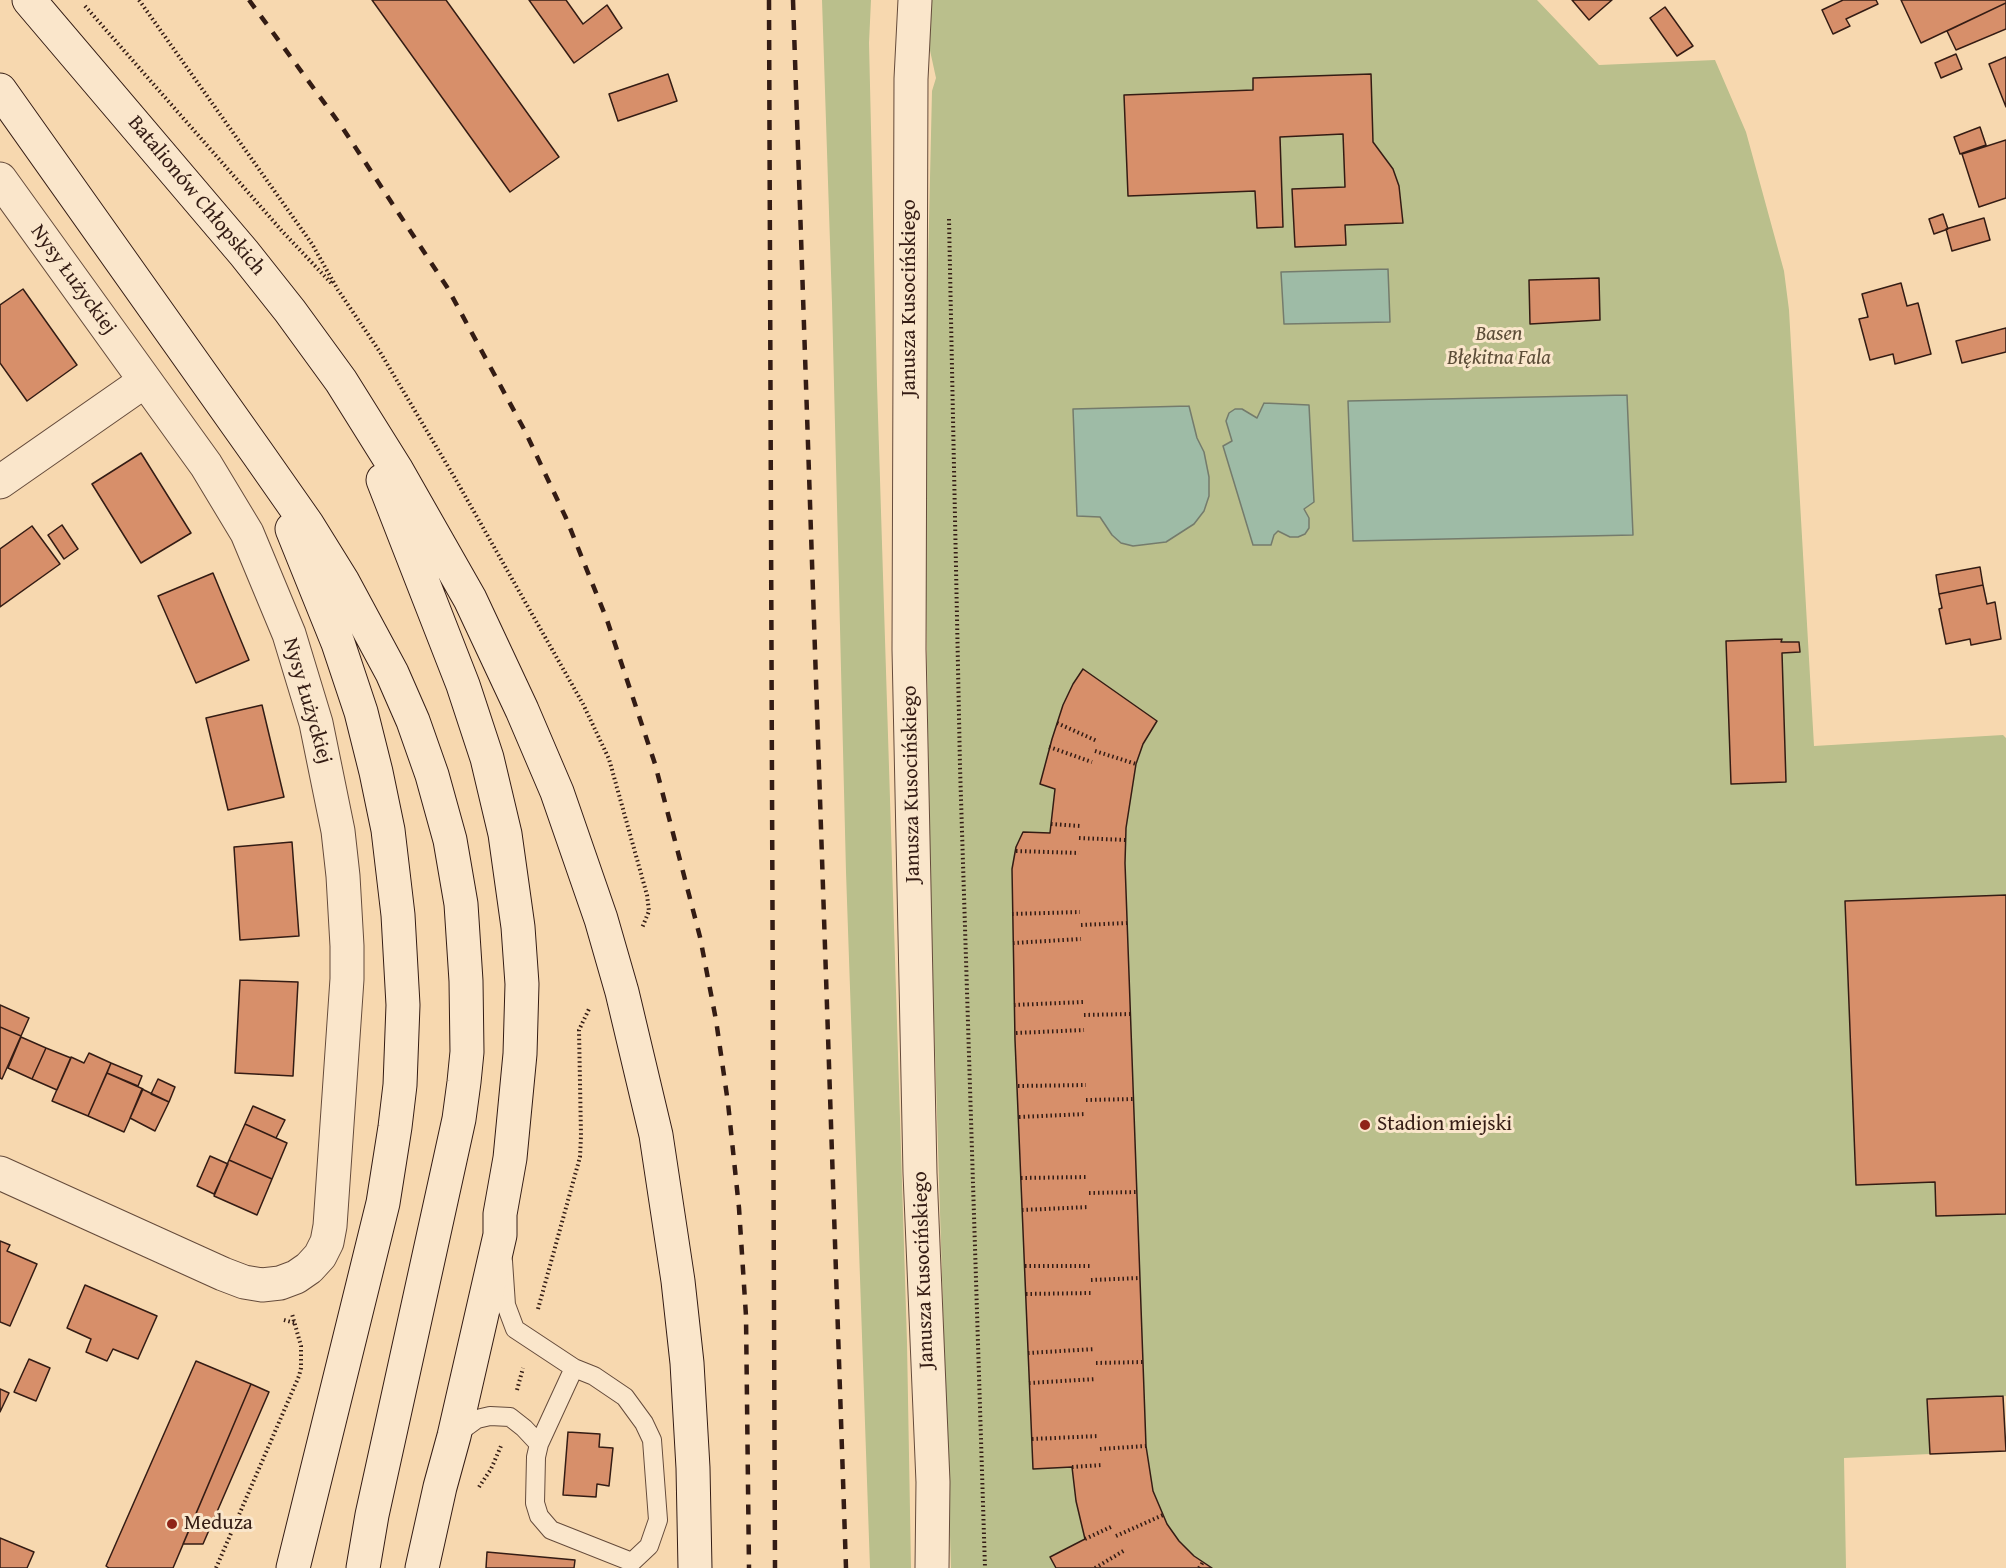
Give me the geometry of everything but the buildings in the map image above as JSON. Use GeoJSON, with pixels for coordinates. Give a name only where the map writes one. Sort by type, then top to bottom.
{"type":"FeatureCollection","features":[{"type":"Feature","properties":{"kind":"main road","name":"Batalionów Chłopskich"},"geometry":{"type":"LineString","coordinates":[[28,0],[244,253],[290,310],[353,400]]}},
{"type":"Feature","properties":{"kind":"main road","name":"Janusza Kusocińskiego"},"geometry":{"type":"LineString","coordinates":[[915,0],[911,79],[909,649],[920,1173],[933,1482],[932,1568]]}},
{"type":"Feature","properties":{"kind":"main road"},"geometry":{"type":"LineString","coordinates":[[0,90],[307,524],[342,582],[392,673],[413,721],[432,775],[450,840],[461,904],[466,981],[467,1052],[459,1119],[390,1430],[363,1568]]}},
{"type":"Feature","properties":{"kind":"main road","name":"Nysy Łużyckiej"},"geometry":{"type":"LineString","coordinates":[[0,178],[206,465],[247,533],[271,586],[290,634],[316,723],[329,780],[343,876],[346,980],[330,1226],[324,1249],[309,1268],[296,1277],[280,1283],[262,1285],[244,1282],[0,1173]]}},
{"type":"Feature","properties":{"kind":"main road"},"geometry":{"type":"LineString","coordinates":[[0,482],[145,381]]}},
{"type":"Feature","properties":{"kind":"main road"},"geometry":{"type":"LineString","coordinates":[[353,400],[464,685],[487,758],[505,834],[518,927],[522,984],[520,1054],[510,1158],[500,1214],[500,1235],[422,1568]]}},
{"type":"Feature","properties":{"kind":"main road"},"geometry":{"type":"LineString","coordinates":[[353,400],[396,469],[470,599],[518,700],[557,792],[601,919],[656,1135],[678,1281],[688,1375],[695,1568]]}},
{"type":"Feature","properties":{"kind":"main road"},"geometry":{"type":"LineString","coordinates":[[258,454],[290,523],[338,643],[361,712],[388,830],[398,915],[403,1005],[396,1127],[383,1203],[293,1568]]}},
{"type":"Feature","properties":{"kind":"lane"},"geometry":{"type":"LineString","coordinates":[[500,1235],[506,1305],[515,1329],[574,1368],[594,1376],[626,1397],[644,1423],[652,1440],[658,1520],[649,1546],[632,1562],[551,1530],[540,1516],[535,1503],[536,1457],[539,1444],[574,1368]]}},
{"type":"Feature","properties":{"kind":"lane"},"geometry":{"type":"LineString","coordinates":[[454,1436],[477,1419],[490,1416],[510,1417],[539,1444]]}},
{"type":"Feature","properties":{"kind":"path"},"geometry":{"type":"LineString","coordinates":[[79,0],[282,231],[338,290]]}},
{"type":"Feature","properties":{"kind":"path"},"geometry":{"type":"LineString","coordinates":[[139,0],[312,244],[338,290],[390,367],[593,724],[615,777],[648,895],[649,911],[641,928]]}},
{"type":"Feature","properties":{"kind":"path"},"geometry":{"type":"LineString","coordinates":[[949,210],[960,767],[985,1568]]}},
{"type":"Feature","properties":{"kind":"path"},"geometry":{"type":"LineString","coordinates":[[1058,723],[1097,741]]}},
{"type":"Feature","properties":{"kind":"path"},"geometry":{"type":"LineString","coordinates":[[1049,747],[1092,762]]}},
{"type":"Feature","properties":{"kind":"path"},"geometry":{"type":"LineString","coordinates":[[1095,751],[1136,764]]}},
{"type":"Feature","properties":{"kind":"path"},"geometry":{"type":"LineString","coordinates":[[1051,824],[1080,826]]}},
{"type":"Feature","properties":{"kind":"path"},"geometry":{"type":"LineString","coordinates":[[1079,838],[1126,840]]}},
{"type":"Feature","properties":{"kind":"path"},"geometry":{"type":"LineString","coordinates":[[1016,851],[1079,853]]}},
{"type":"Feature","properties":{"kind":"path"},"geometry":{"type":"LineString","coordinates":[[1012,914],[1080,912]]}},
{"type":"Feature","properties":{"kind":"path"},"geometry":{"type":"LineString","coordinates":[[1081,925],[1127,923]]}},
{"type":"Feature","properties":{"kind":"path"},"geometry":{"type":"LineString","coordinates":[[1013,943],[1081,939]]}},
{"type":"Feature","properties":{"kind":"path"},"geometry":{"type":"LineString","coordinates":[[1014,1005],[1083,1002]]}},
{"type":"Feature","properties":{"kind":"path"},"geometry":{"type":"LineString","coordinates":[[1083,1015],[1131,1014]]}},
{"type":"Feature","properties":{"kind":"path"},"geometry":{"type":"LineString","coordinates":[[1016,1033],[1084,1030]]}},
{"type":"Feature","properties":{"kind":"path"},"geometry":{"type":"LineString","coordinates":[[1018,1086],[1086,1085]]}},
{"type":"Feature","properties":{"kind":"path"},"geometry":{"type":"LineString","coordinates":[[1086,1100],[1134,1099]]}},
{"type":"Feature","properties":{"kind":"path"},"geometry":{"type":"LineString","coordinates":[[1019,1117],[1086,1114]]}},
{"type":"Feature","properties":{"kind":"path"},"geometry":{"type":"LineString","coordinates":[[1021,1178],[1088,1177]]}},
{"type":"Feature","properties":{"kind":"path"},"geometry":{"type":"LineString","coordinates":[[1089,1193],[1137,1192]]}},
{"type":"Feature","properties":{"kind":"path"},"geometry":{"type":"LineString","coordinates":[[1022,1210],[1089,1206]]}},
{"type":"Feature","properties":{"kind":"path"},"geometry":{"type":"LineString","coordinates":[[1025,1266],[1091,1266]]}},
{"type":"Feature","properties":{"kind":"path"},"geometry":{"type":"LineString","coordinates":[[1091,1280],[1140,1278]]}},
{"type":"Feature","properties":{"kind":"path"},"geometry":{"type":"LineString","coordinates":[[1026,1294],[1092,1293]]}},
{"type":"Feature","properties":{"kind":"path"},"geometry":{"type":"LineString","coordinates":[[216,1568],[299,1376],[302,1359],[295,1323]]}},
{"type":"Feature","properties":{"kind":"path"},"geometry":{"type":"LineString","coordinates":[[1028,1353],[1095,1349]]}},
{"type":"Feature","properties":{"kind":"path"},"geometry":{"type":"LineString","coordinates":[[1096,1363],[1143,1362]]}},
{"type":"Feature","properties":{"kind":"path"},"geometry":{"type":"LineString","coordinates":[[1029,1383],[1096,1379]]}},
{"type":"Feature","properties":{"kind":"path"},"geometry":{"type":"LineString","coordinates":[[1032,1439],[1099,1436]]}},
{"type":"Feature","properties":{"kind":"path"},"geometry":{"type":"LineString","coordinates":[[1100,1449],[1146,1446]]}},
{"type":"Feature","properties":{"kind":"path"},"geometry":{"type":"LineString","coordinates":[[1072,1467],[1102,1465]]}},
{"type":"Feature","properties":{"kind":"path"},"geometry":{"type":"LineString","coordinates":[[1116,1536],[1162,1515]]}},
{"type":"Feature","properties":{"kind":"path"},"geometry":{"type":"LineString","coordinates":[[1085,1539],[1113,1526]]}},
{"type":"Feature","properties":{"kind":"path"},"geometry":{"type":"LineString","coordinates":[[1095,1568],[1125,1550]]}},
{"type":"Feature","properties":{"kind":"path"},"geometry":{"type":"LineString","coordinates":[[1199,1568],[1203,1562]]}},
{"type":"Feature","properties":{"kind":"green space"},"geometry":{"type":"Polygon","coordinates":[[[822,0],[871,0],[869,43],[877,384],[907,1342],[911,1568],[870,1568],[846,872],[822,0]]]}},
{"type":"Feature","properties":{"kind":"green space","name":"Basen Błękitna Fala"},"geometry":{"type":"Polygon","coordinates":[[[919,0],[1537,0],[1599,65],[1715,60],[1746,132],[1784,271],[1789,310],[1814,746],[2003,735],[2006,738],[2006,1396],[1927,1400],[1930,1454],[1844,1458],[1846,1568],[951,1568],[931,921],[926,596],[927,308],[932,91],[936,78],[919,0]]]}},
{"type":"Feature","properties":{"kind":"shaded area"},"geometry":{"type":"Polygon","coordinates":[[[1388,269],[1390,322],[1284,324],[1281,272],[1388,269]]]}},
{"type":"Feature","properties":{"kind":"shaded area"},"geometry":{"type":"Polygon","coordinates":[[[1627,395],[1633,535],[1353,541],[1348,401],[1627,395]]]}},
{"type":"Feature","properties":{"kind":"shaded area"},"geometry":{"type":"Polygon","coordinates":[[[1264,403],[1309,405],[1314,502],[1304,509],[1309,518],[1309,528],[1305,534],[1290,537],[1278,531],[1271,545],[1253,545],[1223,446],[1232,441],[1226,421],[1229,413],[1235,409],[1242,409],[1257,418],[1264,403]]]}},
{"type":"Feature","properties":{"kind":"shaded area"},"geometry":{"type":"Polygon","coordinates":[[[1189,406],[1197,438],[1204,452],[1209,477],[1209,496],[1204,511],[1194,524],[1166,542],[1133,546],[1121,543],[1112,535],[1100,517],[1077,516],[1073,409],[1189,406]]]}},
{"type":"Feature","properties":{"kind":"railway"},"geometry":{"type":"LineString","coordinates":[[249,0],[342,127],[447,287],[525,431],[566,518],[607,620],[655,764],[700,937],[716,1020],[728,1103],[739,1208],[746,1316],[749,1568]]}},
{"type":"Feature","properties":{"kind":"railway"},"geometry":{"type":"LineString","coordinates":[[769,0],[775,1568]]}},
{"type":"Feature","properties":{"kind":"railway"},"geometry":{"type":"LineString","coordinates":[[793,0],[846,1568]]}},
{"type":"Feature","properties":{"kind":"place","name":"Stadion miejski"},"geometry":{"type":"Point","coordinates":[1365,1125]}},
{"type":"Feature","properties":{"kind":"place","name":"Meduza"},"geometry":{"type":"Point","coordinates":[172,1524]}}]}
